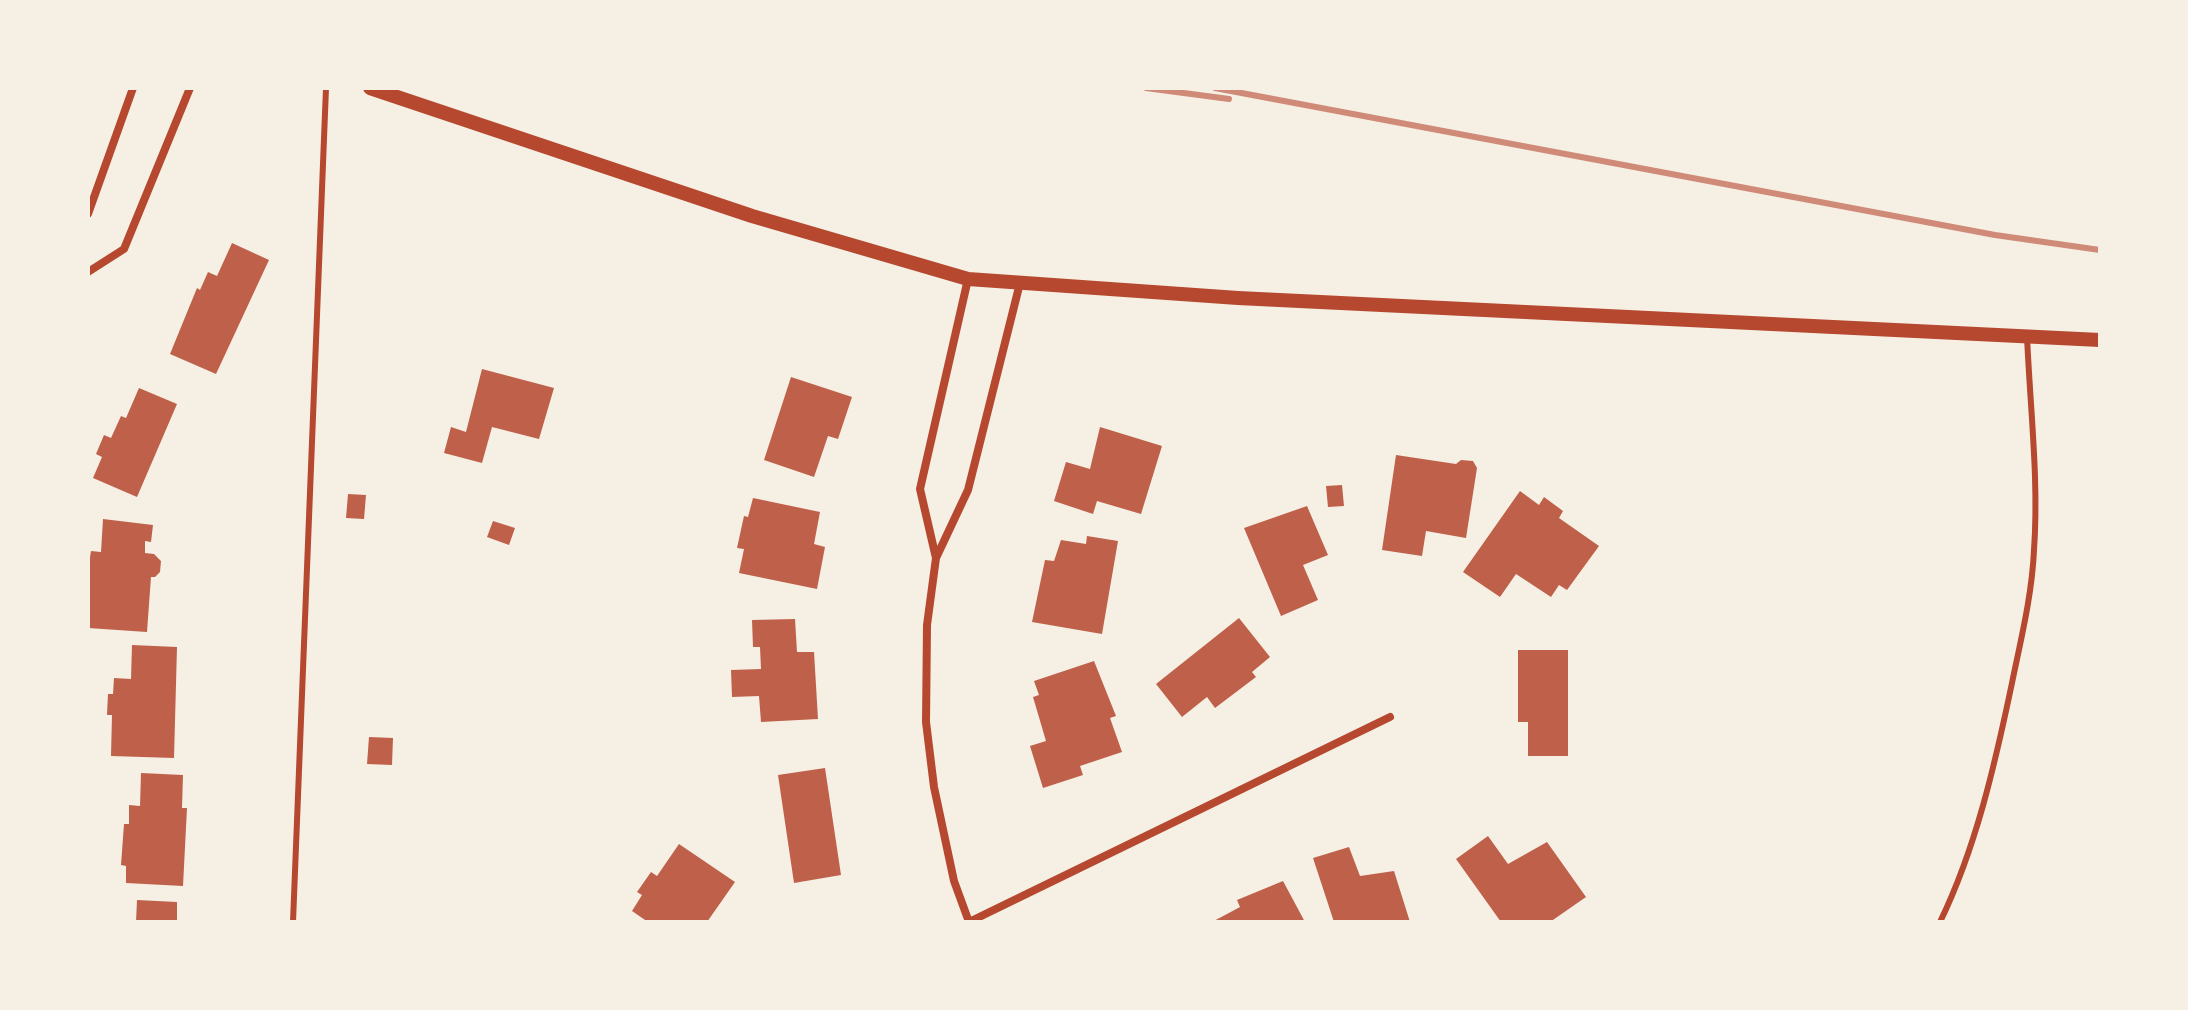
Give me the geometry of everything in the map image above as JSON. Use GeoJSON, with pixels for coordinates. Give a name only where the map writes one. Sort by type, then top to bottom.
{"type":"FeatureCollection","features":[{"type":"Feature","properties":{"kind":"street"},"geometry":{"type":"LineString","coordinates":[[88,214],[133,88]]}},
{"type":"Feature","properties":{"kind":"street"},"geometry":{"type":"LineString","coordinates":[[88,272],[124,249],[190,88]]}},
{"type":"Feature","properties":{"kind":"street"},"geometry":{"type":"LineString","coordinates":[[370,88],[752,216],[968,279],[1238,298],[2100,340]]}},
{"type":"Feature","properties":{"kind":"street"},"geometry":{"type":"LineString","coordinates":[[936,558],[920,489],[968,279]]}},
{"type":"Feature","properties":{"kind":"street"},"geometry":{"type":"LineString","coordinates":[[1020,283],[968,490],[936,558],[927,625],[926,722],[937,800],[954,881],[969,922],[1390,717]]}},
{"type":"Feature","properties":{"kind":"lane"},"geometry":{"type":"LineString","coordinates":[[293,922],[326,88]]}},
{"type":"Feature","properties":{"kind":"lane"},"geometry":{"type":"LineString","coordinates":[[1940,922],[1965,865],[2002,731],[2026,617],[2034,551],[2035,502],[2027,336]]}},
{"type":"Feature","properties":{"kind":"building"},"geometry":{"type":"Polygon","coordinates":[[[232,243],[269,260],[216,374],[170,354],[197,288],[200,290],[208,272],[217,276],[232,243]]]}},
{"type":"Feature","properties":{"kind":"building"},"geometry":{"type":"Polygon","coordinates":[[[482,369],[554,388],[539,439],[492,427],[482,463],[444,453],[451,427],[466,432],[482,369]]]}},
{"type":"Feature","properties":{"kind":"building"},"geometry":{"type":"Polygon","coordinates":[[[791,377],[852,397],[838,439],[828,436],[814,477],[764,460],[791,377]]]}},
{"type":"Feature","properties":{"kind":"building"},"geometry":{"type":"Polygon","coordinates":[[[139,388],[177,404],[137,497],[93,478],[102,457],[96,454],[104,435],[111,438],[121,416],[126,418],[139,388]]]}},
{"type":"Feature","properties":{"kind":"building"},"geometry":{"type":"Polygon","coordinates":[[[1100,427],[1162,446],[1141,514],[1097,501],[1093,514],[1054,501],[1066,462],[1090,469],[1100,427]]]}},
{"type":"Feature","properties":{"kind":"building"},"geometry":{"type":"Polygon","coordinates":[[[1396,455],[1456,464],[1461,460],[1473,461],[1477,468],[1466,538],[1426,531],[1422,556],[1382,550],[1396,455]]]}},
{"type":"Feature","properties":{"kind":"building"},"geometry":{"type":"Polygon","coordinates":[[[1342,485],[1344,506],[1328,507],[1326,486],[1342,485]]]}},
{"type":"Feature","properties":{"kind":"building"},"geometry":{"type":"Polygon","coordinates":[[[1520,491],[1539,505],[1544,497],[1563,511],[1559,518],[1599,546],[1567,590],[1559,585],[1551,597],[1516,574],[1500,597],[1463,572],[1520,491]]]}},
{"type":"Feature","properties":{"kind":"building"},"geometry":{"type":"Polygon","coordinates":[[[348,494],[366,495],[364,519],[346,518],[348,494]]]}},
{"type":"Feature","properties":{"kind":"building"},"geometry":{"type":"Polygon","coordinates":[[[753,498],[820,512],[814,544],[825,547],[817,589],[739,573],[744,549],[737,548],[744,516],[748,517],[753,498]]]}},
{"type":"Feature","properties":{"kind":"building"},"geometry":{"type":"Polygon","coordinates":[[[1307,506],[1328,555],[1303,565],[1318,600],[1281,616],[1244,528],[1307,506]]]}},
{"type":"Feature","properties":{"kind":"building"},"geometry":{"type":"Polygon","coordinates":[[[103,519],[153,525],[151,542],[145,541],[145,553],[154,554],[161,561],[160,572],[151,577],[147,632],[88,628],[88,570],[91,551],[101,552],[103,519]]]}},
{"type":"Feature","properties":{"kind":"building"},"geometry":{"type":"Polygon","coordinates":[[[493,521],[515,528],[509,545],[487,537],[493,521]]]}},
{"type":"Feature","properties":{"kind":"building"},"geometry":{"type":"Polygon","coordinates":[[[1087,536],[1118,541],[1102,634],[1032,622],[1045,560],[1054,561],[1061,540],[1086,544],[1087,536]]]}},
{"type":"Feature","properties":{"kind":"building"},"geometry":{"type":"Polygon","coordinates":[[[1239,618],[1270,657],[1252,672],[1256,677],[1215,708],[1207,697],[1182,717],[1156,684],[1239,618]]]}},
{"type":"Feature","properties":{"kind":"building"},"geometry":{"type":"Polygon","coordinates":[[[795,619],[797,652],[814,652],[818,719],[761,722],[759,696],[732,697],[731,670],[761,669],[760,647],[753,647],[752,620],[795,619]]]}},
{"type":"Feature","properties":{"kind":"building"},"geometry":{"type":"Polygon","coordinates":[[[132,645],[177,647],[174,758],[111,756],[112,715],[107,715],[108,694],[113,694],[114,678],[131,679],[132,645]]]}},
{"type":"Feature","properties":{"kind":"building"},"geometry":{"type":"Polygon","coordinates":[[[1518,650],[1568,650],[1568,756],[1528,756],[1528,722],[1518,722],[1518,650]]]}},
{"type":"Feature","properties":{"kind":"building"},"geometry":{"type":"Polygon","coordinates":[[[1094,661],[1116,716],[1110,718],[1122,752],[1080,766],[1083,775],[1043,788],[1030,746],[1046,741],[1033,697],[1039,695],[1034,681],[1094,661]]]}},
{"type":"Feature","properties":{"kind":"building"},"geometry":{"type":"Polygon","coordinates":[[[369,737],[393,738],[392,765],[367,764],[369,737]]]}},
{"type":"Feature","properties":{"kind":"building"},"geometry":{"type":"Polygon","coordinates":[[[825,768],[841,875],[794,883],[778,775],[825,768]]]}},
{"type":"Feature","properties":{"kind":"building"},"geometry":{"type":"Polygon","coordinates":[[[141,773],[183,775],[182,808],[187,808],[183,886],[126,883],[126,866],[121,865],[124,824],[129,824],[129,805],[140,806],[141,773]]]}},
{"type":"Feature","properties":{"kind":"building"},"geometry":{"type":"Polygon","coordinates":[[[1488,836],[1508,864],[1547,842],[1586,897],[1550,922],[1501,922],[1456,859],[1488,836]]]}},
{"type":"Feature","properties":{"kind":"building"},"geometry":{"type":"Polygon","coordinates":[[[679,844],[735,882],[707,922],[648,922],[632,911],[642,895],[637,892],[651,872],[657,876],[679,844]]]}},
{"type":"Feature","properties":{"kind":"building"},"geometry":{"type":"Polygon","coordinates":[[[1349,847],[1360,876],[1394,871],[1410,922],[1334,922],[1313,858],[1349,847]]]}},
{"type":"Feature","properties":{"kind":"building"},"geometry":{"type":"Polygon","coordinates":[[[1283,881],[1305,922],[1212,922],[1240,907],[1237,900],[1283,881]]]}},
{"type":"Feature","properties":{"kind":"building"},"geometry":{"type":"Polygon","coordinates":[[[137,900],[177,902],[177,922],[136,922],[137,900]]]}},
{"type":"Feature","properties":{"kind":"railway"},"geometry":{"type":"LineString","coordinates":[[1146,88],[1229,99]]}},
{"type":"Feature","properties":{"kind":"railway"},"geometry":{"type":"LineString","coordinates":[[1215,88],[1995,235],[2100,250]]}}]}
